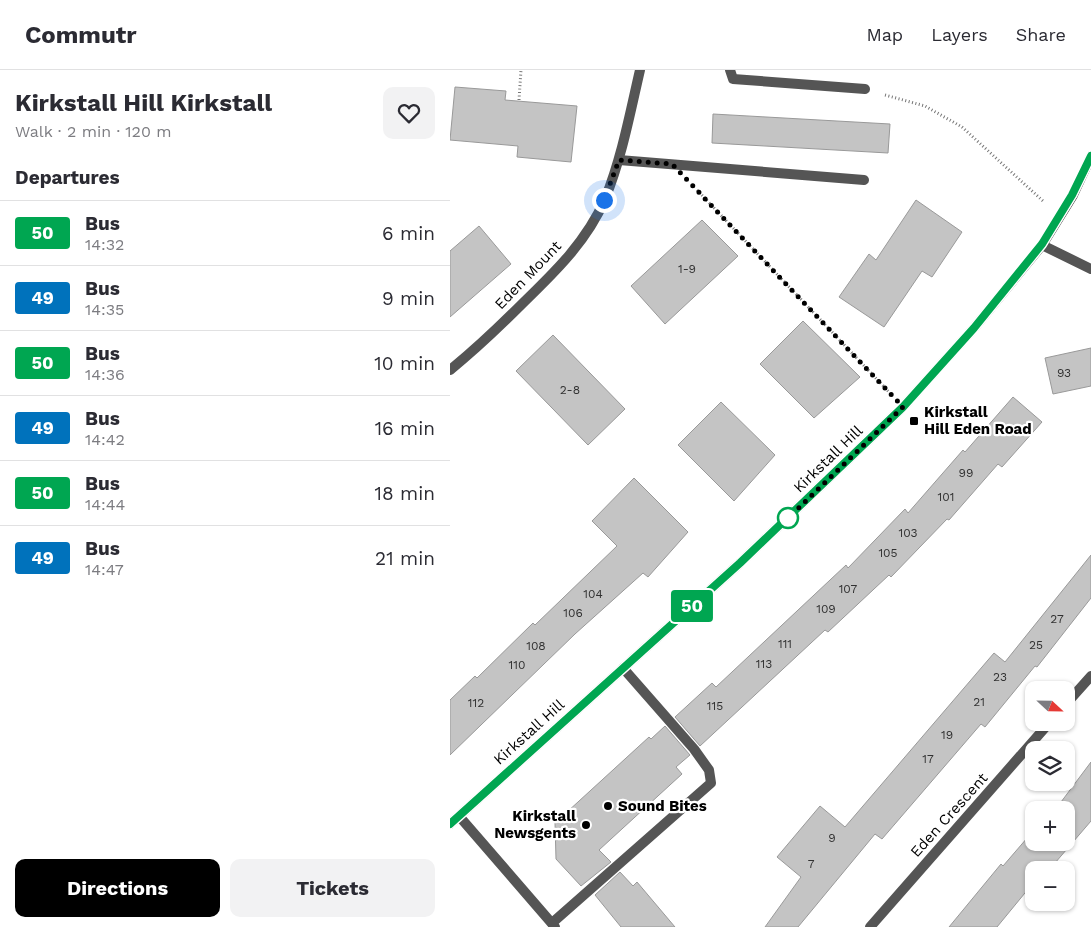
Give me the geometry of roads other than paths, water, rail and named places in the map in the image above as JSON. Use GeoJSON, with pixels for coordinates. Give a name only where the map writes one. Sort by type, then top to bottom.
{"type":"FeatureCollection","features":[{"type":"Feature","properties":{"kind":"street","name":"Eden Mount"},"geometry":{"type":"LineString","coordinates":[[450,370],[491,335],[561,266],[583,238],[604,200],[619,160],[640,70]]}},
{"type":"Feature","properties":{"kind":"street"},"geometry":{"type":"LineString","coordinates":[[730,70],[733,79],[865,89]]}},
{"type":"Feature","properties":{"kind":"street","name":"Kirkstall Hill"},"geometry":{"type":"LineString","coordinates":[[450,824],[810,498],[903,407],[974,328],[1042,244],[1059,218],[1091,156]]}},
{"type":"Feature","properties":{"kind":"street"},"geometry":{"type":"LineString","coordinates":[[619,160],[864,180]]}},
{"type":"Feature","properties":{"kind":"street"},"geometry":{"type":"LineString","coordinates":[[1042,244],[1091,269]]}},
{"type":"Feature","properties":{"kind":"street"},"geometry":{"type":"LineString","coordinates":[[459,816],[554,925],[711,783],[709,770],[694,749],[623,668]]}},
{"type":"Feature","properties":{"kind":"street"},"geometry":{"type":"LineString","coordinates":[[1075,694],[1091,676]]}},
{"type":"Feature","properties":{"kind":"street","name":"Eden Crescent"},"geometry":{"type":"LineString","coordinates":[[870,927],[1042,731]]}},
{"type":"Feature","properties":{"kind":"place","name":"Kirkstall Hill Eden Road"},"geometry":{"type":"Point","coordinates":[914,421]}},
{"type":"Feature","properties":{"kind":"place","name":"Sound Bites"},"geometry":{"type":"Point","coordinates":[608,806]}},
{"type":"Feature","properties":{"kind":"place","name":"Kirkstall Newsgents"},"geometry":{"type":"Point","coordinates":[586,825]}}]}
